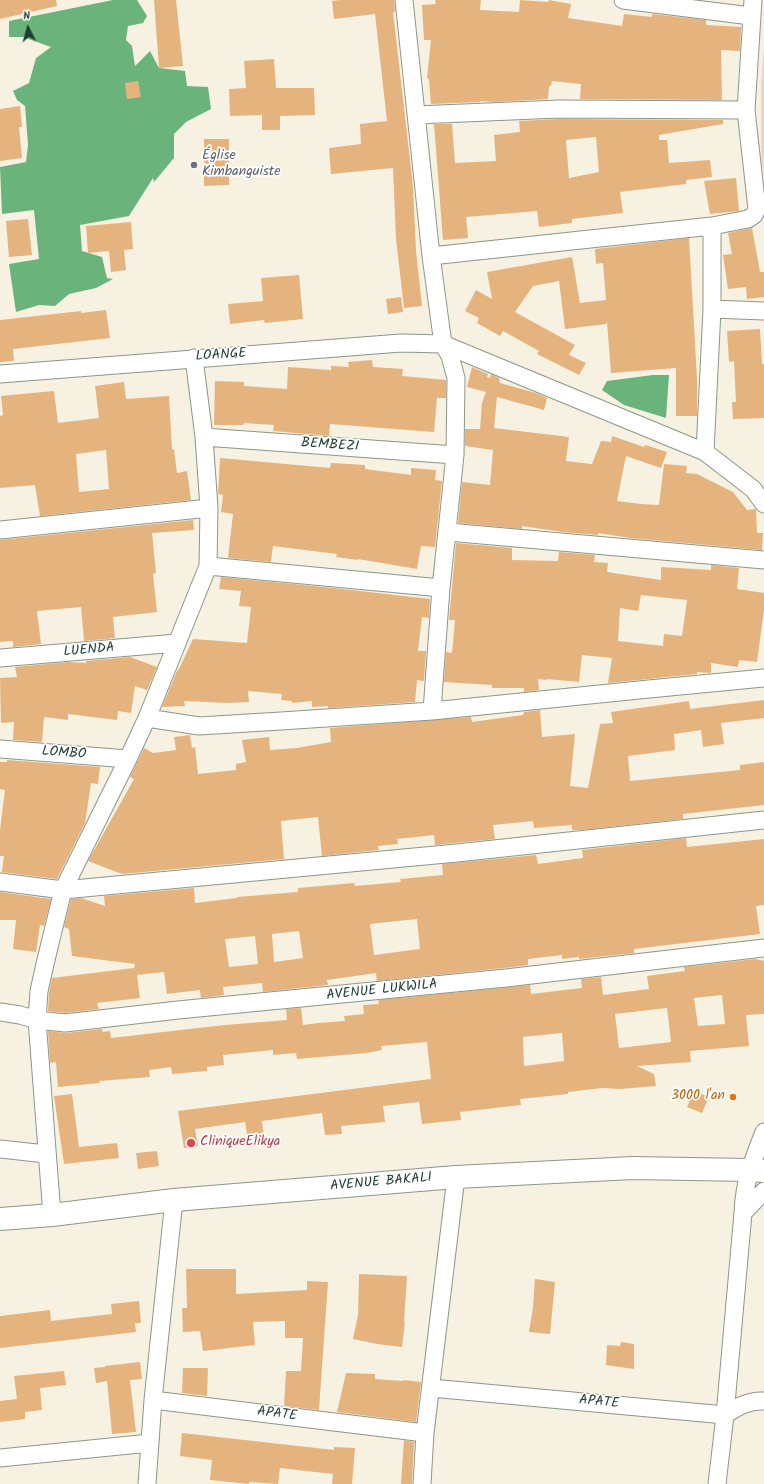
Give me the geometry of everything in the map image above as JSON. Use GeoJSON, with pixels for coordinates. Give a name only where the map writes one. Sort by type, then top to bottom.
{"type":"FeatureCollection","features":[{"type":"Feature","properties":{"kind":"street"},"geometry":{"type":"LineString","coordinates":[[404,0],[443,344],[450,356],[456,378],[455,455],[441,588],[432,711]]}},
{"type":"Feature","properties":{"kind":"street"},"geometry":{"type":"LineString","coordinates":[[432,256],[712,226],[748,219],[754,215],[757,209],[746,110],[752,8],[623,0]]}},
{"type":"Feature","properties":{"kind":"street"},"geometry":{"type":"LineString","coordinates":[[416,115],[559,109],[746,110]]}},
{"type":"Feature","properties":{"kind":"street"},"geometry":{"type":"LineString","coordinates":[[705,452],[712,309],[712,226]]}},
{"type":"Feature","properties":{"kind":"street"},"geometry":{"type":"LineString","coordinates":[[712,309],[764,310]]}},
{"type":"Feature","properties":{"kind":"street","name":"LOANGE"},"geometry":{"type":"LineString","coordinates":[[0,374],[401,343],[443,344]]}},
{"type":"Feature","properties":{"kind":"street"},"geometry":{"type":"LineString","coordinates":[[443,344],[705,452],[759,489],[764,504]]}},
{"type":"Feature","properties":{"kind":"street"},"geometry":{"type":"LineString","coordinates":[[52,1215],[46,1154],[37,1020],[39,991],[63,890],[147,718],[208,566],[209,508],[204,437],[194,358]]}},
{"type":"Feature","properties":{"kind":"street","name":"BEMBEZI"},"geometry":{"type":"LineString","coordinates":[[204,437],[455,455]]}},
{"type":"Feature","properties":{"kind":"street"},"geometry":{"type":"LineString","coordinates":[[0,530],[209,508]]}},
{"type":"Feature","properties":{"kind":"street"},"geometry":{"type":"LineString","coordinates":[[448,532],[764,560]]}},
{"type":"Feature","properties":{"kind":"street"},"geometry":{"type":"LineString","coordinates":[[208,566],[441,588]]}},
{"type":"Feature","properties":{"kind":"street","name":"LUENDA"},"geometry":{"type":"LineString","coordinates":[[0,658],[177,643]]}},
{"type":"Feature","properties":{"kind":"street"},"geometry":{"type":"LineString","coordinates":[[147,718],[199,726],[432,711],[764,678]]}},
{"type":"Feature","properties":{"kind":"street","name":"LOMBO"},"geometry":{"type":"LineString","coordinates":[[0,749],[128,759]]}},
{"type":"Feature","properties":{"kind":"street"},"geometry":{"type":"LineString","coordinates":[[0,882],[63,890],[457,853],[764,820]]}},
{"type":"Feature","properties":{"kind":"street","name":"AVENUE LUKWILA"},"geometry":{"type":"LineString","coordinates":[[0,1012],[20,1015],[37,1020],[65,1023],[506,978],[764,948]]}},
{"type":"Feature","properties":{"kind":"street"},"geometry":{"type":"LineString","coordinates":[[716,1484],[725,1415],[743,1212],[743,1195],[757,1170],[764,1132]]}},
{"type":"Feature","properties":{"kind":"street"},"geometry":{"type":"LineString","coordinates":[[0,1149],[46,1154]]}},
{"type":"Feature","properties":{"kind":"street","name":"AVENUE BAKALI"},"geometry":{"type":"LineString","coordinates":[[0,1219],[52,1215],[174,1200],[456,1177],[633,1168],[757,1170]]}},
{"type":"Feature","properties":{"kind":"street"},"geometry":{"type":"LineString","coordinates":[[422,1484],[425,1433],[456,1177]]}},
{"type":"Feature","properties":{"kind":"street"},"geometry":{"type":"LineString","coordinates":[[743,1212],[764,1191]]}},
{"type":"Feature","properties":{"kind":"street"},"geometry":{"type":"LineString","coordinates":[[147,1484],[153,1400],[174,1200]]}},
{"type":"Feature","properties":{"kind":"street","name":"APATE"},"geometry":{"type":"LineString","coordinates":[[431,1388],[725,1415]]}},
{"type":"Feature","properties":{"kind":"street","name":"APATE"},"geometry":{"type":"LineString","coordinates":[[153,1400],[425,1433]]}},
{"type":"Feature","properties":{"kind":"street"},"geometry":{"type":"LineString","coordinates":[[725,1415],[740,1406],[757,1401],[764,1401]]}},
{"type":"Feature","properties":{"kind":"street"},"geometry":{"type":"LineString","coordinates":[[0,1458],[150,1443]]}},
{"type":"Feature","properties":{"kind":"shaded area"},"geometry":{"type":"Polygon","coordinates":[[[764,45],[764,177],[761,154],[761,84],[764,45]]]}},
{"type":"Feature","properties":{"kind":"green space"},"geometry":{"type":"Polygon","coordinates":[[[113,0],[137,0],[147,16],[143,23],[128,26],[126,40],[132,46],[135,66],[150,51],[159,68],[185,71],[187,86],[208,87],[211,109],[186,122],[174,134],[174,158],[154,182],[153,178],[129,216],[80,225],[82,251],[102,257],[107,278],[113,279],[96,288],[69,294],[55,306],[39,305],[16,312],[9,264],[39,259],[34,210],[2,214],[0,167],[26,162],[28,145],[25,106],[17,100],[13,91],[29,83],[36,58],[51,47],[23,37],[9,37],[9,21],[113,0]]]}},
{"type":"Feature","properties":{"kind":"green space"},"geometry":{"type":"Polygon","coordinates":[[[653,375],[669,375],[666,418],[624,405],[602,390],[607,381],[653,375]]]}},
{"type":"Feature","properties":{"kind":"building"},"geometry":{"type":"Polygon","coordinates":[[[0,0],[56,0],[57,6],[0,19],[0,0]]]}},
{"type":"Feature","properties":{"kind":"building"},"geometry":{"type":"Polygon","coordinates":[[[154,0],[176,0],[183,66],[159,68],[154,0]]]}},
{"type":"Feature","properties":{"kind":"building"},"geometry":{"type":"Polygon","coordinates":[[[394,0],[395,12],[393,12],[413,186],[416,251],[422,306],[404,308],[396,239],[393,168],[331,174],[329,148],[361,144],[360,124],[387,121],[375,14],[334,19],[332,1],[394,0]]]}},
{"type":"Feature","properties":{"kind":"building"},"geometry":{"type":"Polygon","coordinates":[[[435,0],[481,0],[480,10],[519,12],[520,0],[548,2],[549,0],[571,4],[568,18],[622,26],[624,14],[652,17],[652,14],[706,20],[706,25],[741,27],[740,51],[721,50],[722,100],[580,99],[581,84],[552,81],[551,86],[549,86],[548,99],[431,104],[429,79],[427,78],[431,40],[424,40],[422,5],[436,4],[435,0]]]}},
{"type":"Feature","properties":{"kind":"building"},"geometry":{"type":"Polygon","coordinates":[[[274,59],[276,88],[314,88],[315,115],[280,116],[280,130],[262,130],[262,115],[230,116],[229,89],[246,88],[244,61],[274,59]]]}},
{"type":"Feature","properties":{"kind":"building"},"geometry":{"type":"Polygon","coordinates":[[[138,81],[141,97],[127,99],[125,83],[138,81]]]}},
{"type":"Feature","properties":{"kind":"building"},"geometry":{"type":"Polygon","coordinates":[[[20,106],[22,127],[19,127],[22,158],[0,161],[0,109],[20,106]]]}},
{"type":"Feature","properties":{"kind":"building"},"geometry":{"type":"Polygon","coordinates":[[[559,119],[723,120],[723,124],[659,135],[659,140],[667,140],[669,163],[710,160],[712,177],[686,180],[686,184],[620,192],[623,213],[572,219],[572,223],[539,227],[537,211],[466,217],[468,238],[443,240],[434,124],[452,124],[455,163],[496,161],[494,135],[520,132],[519,121],[559,119]],[[596,137],[566,140],[569,178],[599,172],[596,137]]]}},
{"type":"Feature","properties":{"kind":"building"},"geometry":{"type":"Polygon","coordinates":[[[204,139],[229,139],[229,185],[204,186],[204,139]]]}},
{"type":"Feature","properties":{"kind":"building"},"geometry":{"type":"Polygon","coordinates":[[[736,178],[739,211],[710,214],[704,181],[736,178]]]}},
{"type":"Feature","properties":{"kind":"building"},"geometry":{"type":"Polygon","coordinates":[[[28,219],[32,255],[9,257],[6,221],[28,219]]]}},
{"type":"Feature","properties":{"kind":"building"},"geometry":{"type":"Polygon","coordinates":[[[131,222],[133,249],[124,250],[126,270],[111,272],[109,251],[88,253],[86,226],[131,222]]]}},
{"type":"Feature","properties":{"kind":"building"},"geometry":{"type":"Polygon","coordinates":[[[752,228],[760,272],[764,272],[764,297],[747,299],[746,287],[728,289],[723,255],[732,254],[728,233],[752,228]]]}},
{"type":"Feature","properties":{"kind":"building"},"geometry":{"type":"Polygon","coordinates":[[[689,238],[697,379],[697,416],[676,416],[676,368],[611,373],[607,322],[606,324],[565,329],[559,281],[533,286],[515,312],[575,345],[569,355],[586,363],[579,375],[537,354],[539,351],[503,331],[500,336],[477,323],[479,318],[465,311],[476,290],[492,299],[487,272],[572,257],[580,303],[606,300],[603,263],[596,264],[595,249],[689,238]]]}},
{"type":"Feature","properties":{"kind":"building"},"geometry":{"type":"Polygon","coordinates":[[[299,275],[303,319],[265,323],[264,320],[230,324],[228,304],[263,301],[261,278],[299,275]]]}},
{"type":"Feature","properties":{"kind":"building"},"geometry":{"type":"Polygon","coordinates":[[[401,297],[403,312],[388,314],[386,299],[401,297]]]}},
{"type":"Feature","properties":{"kind":"building"},"geometry":{"type":"Polygon","coordinates":[[[106,310],[110,338],[13,349],[14,361],[0,362],[0,320],[81,311],[81,313],[106,310]]]}},
{"type":"Feature","properties":{"kind":"building"},"geometry":{"type":"Polygon","coordinates":[[[760,329],[762,364],[764,364],[764,418],[733,419],[732,402],[736,402],[734,361],[729,362],[727,331],[760,329]]]}},
{"type":"Feature","properties":{"kind":"building"},"geometry":{"type":"Polygon","coordinates":[[[372,360],[373,367],[403,369],[402,376],[446,380],[446,398],[437,398],[434,432],[330,424],[329,436],[273,431],[274,425],[244,423],[243,425],[214,425],[215,381],[244,382],[244,386],[287,389],[288,367],[331,370],[331,366],[349,367],[348,362],[372,360]]]}},
{"type":"Feature","properties":{"kind":"building"},"geometry":{"type":"Polygon","coordinates":[[[472,367],[488,374],[487,377],[490,378],[491,374],[499,378],[500,383],[536,393],[547,398],[544,410],[497,397],[494,428],[569,437],[566,461],[592,464],[601,441],[611,442],[612,436],[644,447],[645,445],[667,452],[661,468],[626,456],[617,501],[659,505],[664,464],[687,466],[686,473],[697,474],[733,492],[747,510],[756,509],[757,533],[763,533],[762,550],[630,538],[598,533],[598,535],[563,532],[522,526],[522,529],[458,523],[462,482],[490,485],[493,450],[465,446],[465,429],[480,429],[482,403],[486,392],[467,387],[472,367]]]}},
{"type":"Feature","properties":{"kind":"building"},"geometry":{"type":"Polygon","coordinates":[[[124,382],[126,399],[169,396],[172,450],[174,449],[177,473],[187,471],[191,500],[40,516],[35,485],[0,488],[0,416],[3,415],[1,396],[54,391],[58,423],[99,418],[95,386],[124,382]],[[106,450],[76,454],[79,492],[109,489],[106,450]]]}},
{"type":"Feature","properties":{"kind":"building"},"geometry":{"type":"Polygon","coordinates":[[[220,458],[330,468],[331,463],[365,465],[365,469],[411,475],[411,468],[436,470],[435,480],[442,481],[435,547],[421,546],[417,569],[358,559],[336,557],[337,554],[273,546],[271,562],[228,558],[233,514],[221,512],[223,495],[218,494],[220,458]]]}},
{"type":"Feature","properties":{"kind":"building"},"geometry":{"type":"Polygon","coordinates":[[[193,520],[194,530],[152,533],[156,573],[153,574],[157,612],[113,617],[115,638],[84,641],[81,607],[37,611],[41,644],[13,647],[13,641],[0,642],[0,540],[193,520]]]}},
{"type":"Feature","properties":{"kind":"building"},"geometry":{"type":"Polygon","coordinates":[[[456,543],[512,548],[512,560],[558,561],[559,552],[595,555],[594,562],[608,563],[607,572],[661,580],[661,567],[711,570],[711,565],[739,568],[737,589],[764,593],[764,610],[757,662],[739,660],[738,667],[711,663],[711,673],[697,672],[697,674],[608,683],[612,658],[582,655],[579,682],[538,679],[539,690],[524,692],[524,688],[492,688],[492,685],[444,682],[446,652],[452,653],[455,620],[449,620],[456,543]],[[641,595],[638,611],[620,608],[618,641],[663,646],[664,634],[682,636],[687,600],[641,595]]]}},
{"type":"Feature","properties":{"kind":"building"},"geometry":{"type":"Polygon","coordinates":[[[221,577],[430,599],[429,618],[422,617],[418,651],[426,651],[424,681],[417,680],[415,702],[328,708],[328,706],[312,707],[312,701],[292,703],[292,701],[281,700],[282,694],[248,691],[249,702],[228,703],[184,701],[185,706],[162,707],[177,671],[193,639],[247,643],[251,607],[239,606],[241,591],[219,589],[221,577]]]}},
{"type":"Feature","properties":{"kind":"building"},"geometry":{"type":"Polygon","coordinates":[[[130,657],[157,667],[147,690],[135,686],[131,713],[118,711],[117,720],[68,714],[68,720],[44,717],[42,742],[13,740],[14,722],[1,723],[0,678],[17,677],[15,667],[68,662],[86,663],[86,661],[130,657]]]}},
{"type":"Feature","properties":{"kind":"building"},"geometry":{"type":"Polygon","coordinates":[[[764,700],[764,718],[721,723],[724,744],[703,747],[701,730],[674,734],[675,750],[628,756],[630,781],[740,770],[740,765],[764,762],[764,805],[683,814],[683,819],[581,830],[572,830],[572,825],[534,828],[533,821],[493,825],[495,839],[435,845],[434,835],[397,839],[398,844],[378,846],[379,850],[322,856],[318,817],[281,821],[284,859],[122,874],[88,861],[134,779],[130,777],[144,748],[153,753],[176,750],[174,737],[190,735],[192,748],[195,747],[198,774],[236,770],[236,764],[246,762],[242,740],[269,737],[270,750],[297,748],[331,742],[330,728],[471,717],[472,722],[523,715],[524,712],[540,710],[542,737],[575,734],[570,786],[588,788],[600,724],[613,723],[611,712],[689,701],[690,709],[764,700]]]}},
{"type":"Feature","properties":{"kind":"building"},"geometry":{"type":"Polygon","coordinates":[[[7,760],[100,767],[98,784],[91,783],[85,823],[57,879],[2,872],[4,856],[0,856],[0,830],[5,790],[0,789],[0,762],[7,762],[7,760]]]}},
{"type":"Feature","properties":{"kind":"building"},"geometry":{"type":"Polygon","coordinates":[[[686,838],[687,847],[764,839],[764,905],[756,906],[760,934],[634,949],[634,953],[579,959],[579,957],[562,959],[562,955],[528,959],[528,965],[377,981],[376,973],[327,980],[328,985],[263,992],[262,983],[223,987],[224,995],[201,998],[200,990],[167,994],[164,972],[137,975],[140,998],[97,1003],[99,1009],[65,1013],[48,1011],[49,992],[52,978],[134,968],[135,964],[72,956],[69,929],[64,927],[71,899],[81,898],[105,906],[104,896],[194,888],[195,903],[237,897],[298,892],[298,888],[354,883],[355,886],[401,882],[400,879],[443,875],[442,864],[536,855],[538,864],[583,858],[582,850],[686,838]],[[417,919],[370,924],[374,955],[420,949],[417,919]],[[299,931],[272,934],[274,962],[303,958],[299,931]],[[255,936],[225,939],[229,967],[258,964],[255,936]]]}},
{"type":"Feature","properties":{"kind":"building"},"geometry":{"type":"Polygon","coordinates":[[[0,892],[51,899],[44,926],[40,925],[36,952],[13,949],[16,920],[0,920],[0,892]]]}},
{"type":"Feature","properties":{"kind":"building"},"geometry":{"type":"Polygon","coordinates":[[[755,959],[764,961],[764,1014],[746,1015],[749,1046],[690,1051],[691,1062],[637,1066],[654,1074],[656,1086],[621,1089],[602,1088],[568,1092],[568,1094],[520,1099],[521,1105],[460,1112],[461,1120],[422,1124],[419,1102],[383,1106],[385,1122],[341,1126],[342,1134],[325,1135],[322,1113],[262,1121],[264,1138],[248,1140],[245,1122],[195,1129],[198,1146],[184,1148],[178,1111],[431,1079],[427,1042],[381,1046],[382,1050],[367,1053],[297,1059],[296,1053],[273,1055],[273,1050],[223,1055],[224,1065],[207,1067],[207,1071],[172,1074],[171,1067],[149,1070],[150,1077],[99,1081],[100,1083],[58,1087],[56,1062],[50,1063],[48,1031],[66,1033],[102,1029],[103,1032],[110,1031],[111,1038],[225,1025],[287,1020],[286,1009],[301,1008],[303,1025],[345,1021],[344,1016],[364,1014],[363,1005],[379,1004],[378,1000],[530,985],[531,994],[582,988],[581,979],[601,977],[603,995],[649,989],[647,976],[685,971],[684,967],[755,959]],[[722,995],[694,998],[698,1026],[725,1024],[722,995]],[[667,1008],[615,1014],[619,1048],[671,1042],[667,1008]],[[562,1033],[523,1037],[524,1066],[564,1061],[562,1033]]]}},
{"type":"Feature","properties":{"kind":"building"},"geometry":{"type":"Polygon","coordinates":[[[694,1091],[709,1097],[702,1113],[687,1107],[694,1091]]]}},
{"type":"Feature","properties":{"kind":"building"},"geometry":{"type":"Polygon","coordinates":[[[72,1094],[79,1147],[117,1143],[119,1158],[64,1164],[54,1096],[72,1094]]]}},
{"type":"Feature","properties":{"kind":"building"},"geometry":{"type":"Polygon","coordinates":[[[157,1151],[159,1166],[138,1169],[136,1153],[157,1151]]]}},
{"type":"Feature","properties":{"kind":"building"},"geometry":{"type":"Polygon","coordinates":[[[186,1269],[236,1269],[236,1294],[307,1290],[307,1281],[328,1282],[319,1410],[284,1406],[286,1371],[301,1371],[303,1338],[285,1338],[285,1321],[253,1322],[255,1345],[203,1351],[200,1331],[183,1332],[182,1308],[187,1308],[186,1269]]]}},
{"type":"Feature","properties":{"kind":"building"},"geometry":{"type":"Polygon","coordinates":[[[359,1274],[407,1276],[405,1322],[402,1347],[353,1339],[358,1315],[359,1274]]]}},
{"type":"Feature","properties":{"kind":"building"},"geometry":{"type":"Polygon","coordinates":[[[535,1279],[555,1282],[550,1334],[529,1332],[535,1279]]]}},
{"type":"Feature","properties":{"kind":"building"},"geometry":{"type":"Polygon","coordinates":[[[139,1301],[141,1323],[135,1323],[136,1332],[0,1348],[0,1316],[50,1310],[51,1321],[112,1314],[111,1304],[139,1301]]]}},
{"type":"Feature","properties":{"kind":"building"},"geometry":{"type":"Polygon","coordinates":[[[621,1342],[634,1344],[634,1369],[606,1365],[607,1345],[620,1346],[621,1342]]]}},
{"type":"Feature","properties":{"kind":"building"},"geometry":{"type":"Polygon","coordinates":[[[140,1362],[142,1379],[130,1380],[136,1432],[112,1434],[107,1381],[96,1383],[94,1368],[140,1362]]]}},
{"type":"Feature","properties":{"kind":"building"},"geometry":{"type":"Polygon","coordinates":[[[183,1368],[208,1368],[207,1396],[182,1393],[183,1368]]]}},
{"type":"Feature","properties":{"kind":"building"},"geometry":{"type":"Polygon","coordinates":[[[64,1371],[66,1385],[40,1388],[42,1410],[25,1412],[25,1419],[0,1422],[0,1401],[17,1399],[14,1376],[64,1371]]]}},
{"type":"Feature","properties":{"kind":"building"},"geometry":{"type":"Polygon","coordinates":[[[346,1373],[375,1374],[375,1379],[421,1382],[416,1422],[337,1412],[346,1373]]]}},
{"type":"Feature","properties":{"kind":"building"},"geometry":{"type":"Polygon","coordinates":[[[182,1433],[334,1450],[334,1447],[355,1448],[352,1484],[332,1484],[333,1474],[280,1468],[278,1484],[249,1482],[249,1484],[210,1480],[212,1460],[180,1456],[182,1433]]]}},
{"type":"Feature","properties":{"kind":"building"},"geometry":{"type":"Polygon","coordinates":[[[404,1440],[414,1442],[412,1484],[401,1484],[404,1440]]]}},
{"type":"Feature","properties":{"kind":"place","name":"Église Kimbanguiste"},"geometry":{"type":"Point","coordinates":[194,165]}},
{"type":"Feature","properties":{"kind":"place","name":"3000 l'an"},"geometry":{"type":"Point","coordinates":[733,1097]}},
{"type":"Feature","properties":{"kind":"place","name":"CliniqueElikya"},"geometry":{"type":"Point","coordinates":[191,1143]}}]}
